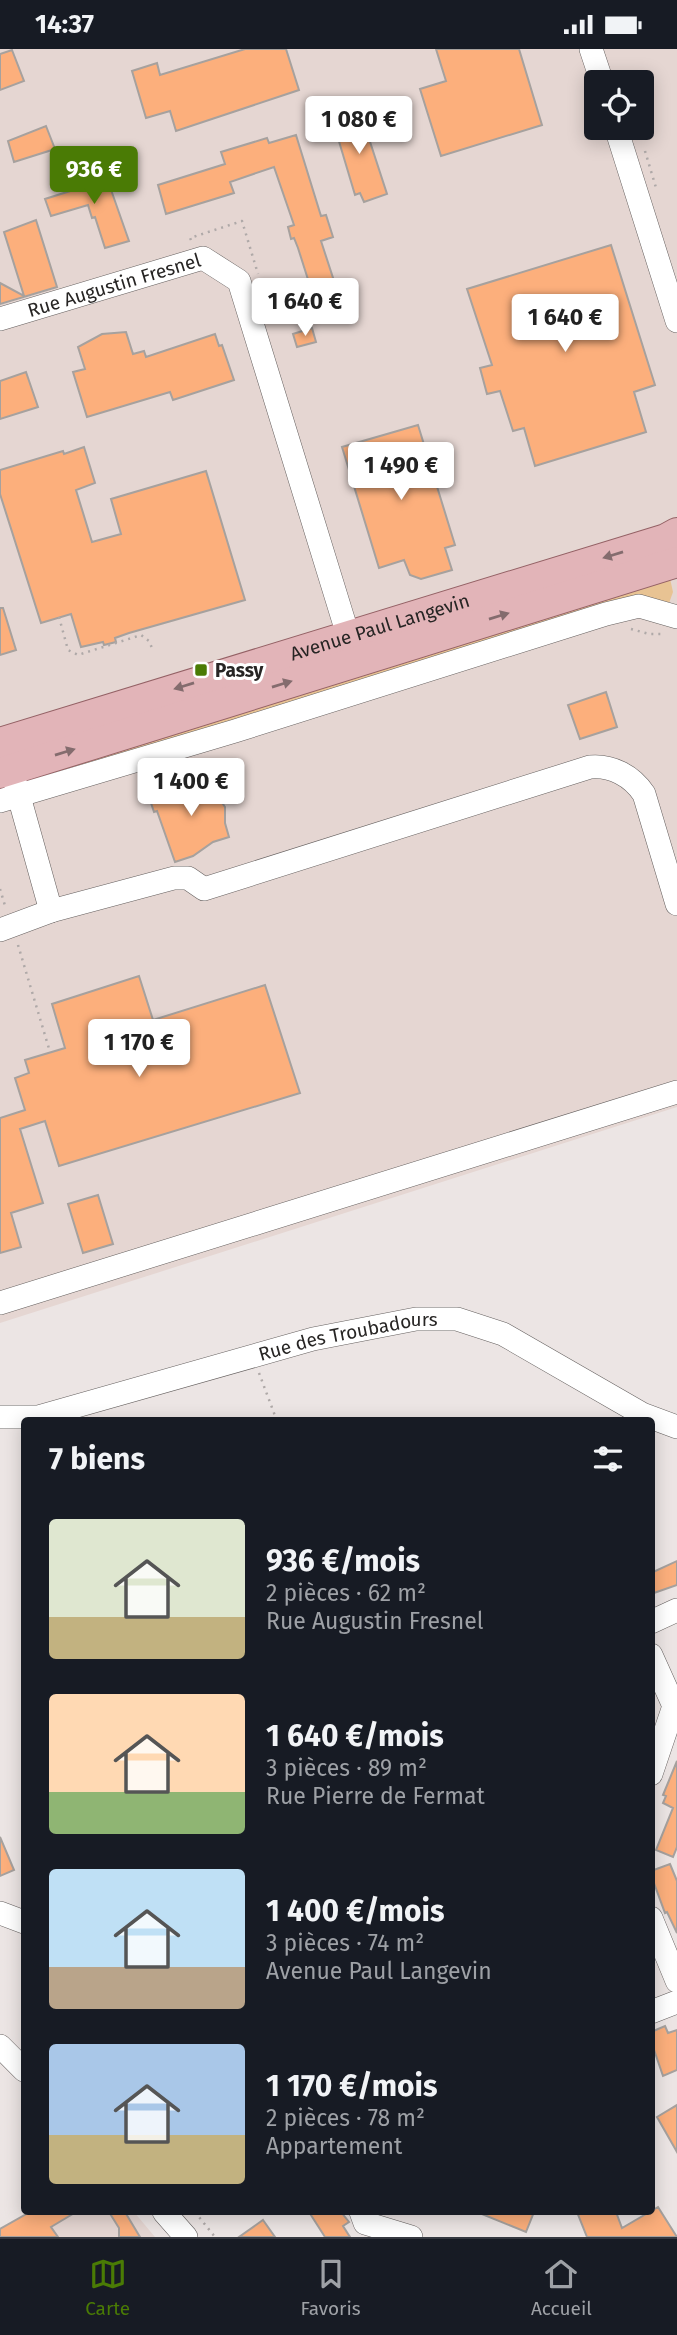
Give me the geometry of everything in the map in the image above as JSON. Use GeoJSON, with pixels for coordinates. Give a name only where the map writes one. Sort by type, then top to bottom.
{"type":"FeatureCollection","features":[{"type":"Feature","properties":{"kind":"main road","name":"Avenue Paul Langevin"},"geometry":{"type":"LineString","coordinates":[[6,771],[348,635],[666,539],[677,533]]}},
{"type":"Feature","properties":{"kind":"main road","name":"Avenue Paul Langevin"},"geometry":{"type":"LineString","coordinates":[[6,771],[677,562]]}},
{"type":"Feature","properties":{"kind":"street"},"geometry":{"type":"LineString","coordinates":[[591,49],[598,70]]}},
{"type":"Feature","properties":{"kind":"street"},"geometry":{"type":"LineString","coordinates":[[620,140],[677,321]]}},
{"type":"Feature","properties":{"kind":"street","name":"Rue Augustin Fresnel"},"geometry":{"type":"LineString","coordinates":[[0,319],[203,258],[239,281],[348,635]]}},
{"type":"Feature","properties":{"kind":"street"},"geometry":{"type":"LineString","coordinates":[[51,911],[6,771],[235,731],[606,614],[639,606],[677,617]]}},
{"type":"Feature","properties":{"kind":"street"},"geometry":{"type":"LineString","coordinates":[[348,635],[371,656]]}},
{"type":"Feature","properties":{"kind":"street"},"geometry":{"type":"LineString","coordinates":[[6,928],[51,911],[174,878],[188,879],[204,888],[590,767],[602,766],[635,782],[644,794],[677,904]]}},
{"type":"Feature","properties":{"kind":"street"},"geometry":{"type":"LineString","coordinates":[[0,1303],[677,1091]]}},
{"type":"Feature","properties":{"kind":"street","name":"Rue des Troubadours"},"geometry":{"type":"LineString","coordinates":[[0,1417],[38,1417],[313,1339],[416,1319],[457,1319],[503,1334],[650,1417]]}},
{"type":"Feature","properties":{"kind":"street","name":"Rue des Troubadours"},"geometry":{"type":"LineString","coordinates":[[655,1419],[677,1427]]}},
{"type":"Feature","properties":{"kind":"street"},"geometry":{"type":"LineString","coordinates":[[655,1620],[677,1610]]}},
{"type":"Feature","properties":{"kind":"street"},"geometry":{"type":"LineString","coordinates":[[655,1664],[675,1714],[655,1764]]}},
{"type":"Feature","properties":{"kind":"street"},"geometry":{"type":"LineString","coordinates":[[0,1913],[21,1921]]}},
{"type":"Feature","properties":{"kind":"street"},"geometry":{"type":"LineString","coordinates":[[655,1928],[677,1981]]}},
{"type":"Feature","properties":{"kind":"street"},"geometry":{"type":"LineString","coordinates":[[655,2010],[677,2002]]}},
{"type":"Feature","properties":{"kind":"street"},"geometry":{"type":"LineString","coordinates":[[167,2215],[186,2237]]}},
{"type":"Feature","properties":{"kind":"street"},"geometry":{"type":"LineString","coordinates":[[362,2215],[365,2223],[376,2232],[411,2237]]}},
{"type":"Feature","properties":{"kind":"path"},"geometry":{"type":"LineString","coordinates":[[192,245],[190,238],[242,221],[261,284]]}},
{"type":"Feature","properties":{"kind":"path"},"geometry":{"type":"LineString","coordinates":[[60,617],[68,650],[72,653],[78,655],[141,635],[149,641],[152,648]]}},
{"type":"Feature","properties":{"kind":"path"},"geometry":{"type":"LineString","coordinates":[[0,889],[6,928],[50,1052]]}},
{"type":"Feature","properties":{"kind":"path"},"geometry":{"type":"LineString","coordinates":[[252,1357],[275,1417]]}},
{"type":"Feature","properties":{"kind":"path"},"geometry":{"type":"LineString","coordinates":[[197,2215],[215,2237]]}},
{"type":"Feature","properties":{"kind":"shaded area"},"geometry":{"type":"Polygon","coordinates":[[[0,49],[677,49],[677,1107],[0,1323],[0,49]]]}},
{"type":"Feature","properties":{"kind":"shaded area"},"geometry":{"type":"Polygon","coordinates":[[[669,574],[673,592],[668,606],[45,781],[39,777],[38,772],[669,574]]]}},
{"type":"Feature","properties":{"kind":"shaded area"},"geometry":{"type":"Polygon","coordinates":[[[25,2215],[137,2215],[155,2237],[29,2237],[18,2219],[25,2215]]]}},
{"type":"Feature","properties":{"kind":"building"},"geometry":{"type":"Polygon","coordinates":[[[245,49],[286,49],[299,90],[176,131],[170,111],[146,118],[132,71],[157,63],[160,75],[245,49]]]}},
{"type":"Feature","properties":{"kind":"building"},"geometry":{"type":"Polygon","coordinates":[[[436,49],[519,49],[542,125],[441,156],[420,89],[446,81],[436,49]]]}},
{"type":"Feature","properties":{"kind":"building"},"geometry":{"type":"Polygon","coordinates":[[[12,50],[24,81],[0,90],[0,54],[12,50]]]}},
{"type":"Feature","properties":{"kind":"building"},"geometry":{"type":"Polygon","coordinates":[[[359,108],[387,194],[364,202],[360,193],[355,195],[335,128],[340,125],[336,115],[359,108]]]}},
{"type":"Feature","properties":{"kind":"building"},"geometry":{"type":"Polygon","coordinates":[[[46,126],[55,149],[14,162],[8,141],[46,126]]]}},
{"type":"Feature","properties":{"kind":"building"},"geometry":{"type":"Polygon","coordinates":[[[296,135],[321,216],[326,215],[333,237],[321,241],[335,284],[312,292],[298,248],[294,238],[291,239],[288,227],[294,225],[274,167],[230,182],[234,193],[166,214],[158,185],[225,164],[221,152],[267,138],[269,143],[296,135]]]}},
{"type":"Feature","properties":{"kind":"building"},"geometry":{"type":"Polygon","coordinates":[[[103,167],[129,241],[105,248],[88,205],[51,216],[45,199],[86,186],[82,174],[103,167]]]}},
{"type":"Feature","properties":{"kind":"building"},"geometry":{"type":"Polygon","coordinates":[[[36,220],[57,287],[0,304],[0,283],[24,296],[4,232],[36,220]]]}},
{"type":"Feature","properties":{"kind":"building"},"geometry":{"type":"Polygon","coordinates":[[[611,245],[655,385],[634,392],[646,432],[535,466],[524,428],[513,431],[500,391],[487,394],[480,368],[492,365],[467,289],[611,245]]]}},
{"type":"Feature","properties":{"kind":"building"},"geometry":{"type":"Polygon","coordinates":[[[312,328],[316,342],[297,347],[293,334],[312,328]]]}},
{"type":"Feature","properties":{"kind":"building"},"geometry":{"type":"Polygon","coordinates":[[[126,332],[133,354],[144,351],[146,357],[215,334],[219,346],[222,345],[234,380],[173,400],[170,392],[87,417],[73,372],[85,369],[78,347],[102,334],[126,332]]]}},
{"type":"Feature","properties":{"kind":"building"},"geometry":{"type":"Polygon","coordinates":[[[26,372],[38,407],[0,419],[0,381],[26,372]]]}},
{"type":"Feature","properties":{"kind":"building"},"geometry":{"type":"Polygon","coordinates":[[[418,425],[455,545],[445,548],[452,570],[421,579],[410,575],[404,560],[379,568],[342,447],[418,425]]]}},
{"type":"Feature","properties":{"kind":"building"},"geometry":{"type":"Polygon","coordinates":[[[84,447],[95,483],[76,490],[92,542],[121,534],[111,499],[206,471],[245,600],[129,633],[115,638],[116,642],[104,645],[103,642],[81,647],[71,614],[41,623],[0,494],[0,470],[84,447]]]}},
{"type":"Feature","properties":{"kind":"building"},"geometry":{"type":"Polygon","coordinates":[[[0,608],[3,608],[16,650],[0,655],[0,608]]]}},
{"type":"Feature","properties":{"kind":"building"},"geometry":{"type":"Polygon","coordinates":[[[606,692],[617,727],[580,739],[568,705],[606,692]]]}},
{"type":"Feature","properties":{"kind":"building"},"geometry":{"type":"Polygon","coordinates":[[[212,779],[217,795],[225,807],[225,823],[229,837],[213,842],[193,856],[175,862],[157,811],[154,812],[150,800],[185,784],[212,779]]]}},
{"type":"Feature","properties":{"kind":"building"},"geometry":{"type":"Polygon","coordinates":[[[139,976],[153,1020],[265,985],[300,1093],[59,1166],[45,1121],[20,1129],[43,1203],[11,1213],[21,1247],[0,1253],[0,1118],[25,1110],[15,1078],[29,1073],[25,1060],[65,1048],[52,1004],[139,976]]]}},
{"type":"Feature","properties":{"kind":"building"},"geometry":{"type":"Polygon","coordinates":[[[98,1195],[113,1244],[83,1253],[68,1204],[98,1195]]]}},
{"type":"Feature","properties":{"kind":"building"},"geometry":{"type":"Polygon","coordinates":[[[677,1561],[677,1585],[655,1593],[655,1571],[677,1561]]]}},
{"type":"Feature","properties":{"kind":"building"},"geometry":{"type":"Polygon","coordinates":[[[677,1761],[677,1847],[673,1857],[656,1850],[673,1808],[663,1803],[666,1796],[663,1795],[677,1761]]]}},
{"type":"Feature","properties":{"kind":"building"},"geometry":{"type":"Polygon","coordinates":[[[0,1837],[14,1870],[0,1876],[0,1837]]]}},
{"type":"Feature","properties":{"kind":"building"},"geometry":{"type":"Polygon","coordinates":[[[670,1864],[677,1881],[677,1933],[667,1912],[665,1913],[655,1886],[655,1870],[670,1864]]]}},
{"type":"Feature","properties":{"kind":"building"},"geometry":{"type":"Polygon","coordinates":[[[665,2026],[668,2033],[677,2030],[677,2070],[663,2076],[655,2053],[655,2030],[665,2026]]]}},
{"type":"Feature","properties":{"kind":"building"},"geometry":{"type":"Polygon","coordinates":[[[677,2105],[677,2152],[657,2117],[677,2105]]]}},
{"type":"Feature","properties":{"kind":"building"},"geometry":{"type":"Polygon","coordinates":[[[658,2207],[677,2237],[587,2237],[578,2215],[617,2215],[622,2228],[644,2215],[655,2215],[655,2209],[658,2207]]]}},
{"type":"Feature","properties":{"kind":"building"},"geometry":{"type":"Polygon","coordinates":[[[25,2215],[71,2215],[51,2227],[58,2237],[0,2237],[0,2229],[25,2215]]]}},
{"type":"Feature","properties":{"kind":"building"},"geometry":{"type":"Polygon","coordinates":[[[111,2215],[127,2215],[140,2237],[119,2237],[119,2228],[111,2215]]]}},
{"type":"Feature","properties":{"kind":"building"},"geometry":{"type":"Polygon","coordinates":[[[311,2215],[343,2215],[349,2222],[343,2226],[350,2237],[325,2237],[311,2215]]]}},
{"type":"Feature","properties":{"kind":"building"},"geometry":{"type":"Polygon","coordinates":[[[484,2215],[533,2215],[526,2232],[484,2215]]]}},
{"type":"Feature","properties":{"kind":"building"},"geometry":{"type":"Polygon","coordinates":[[[263,2220],[275,2237],[239,2237],[263,2220]]]}},
{"type":"Feature","properties":{"kind":"place","name":"Passy"},"geometry":{"type":"Point","coordinates":[201,670]}}]}
